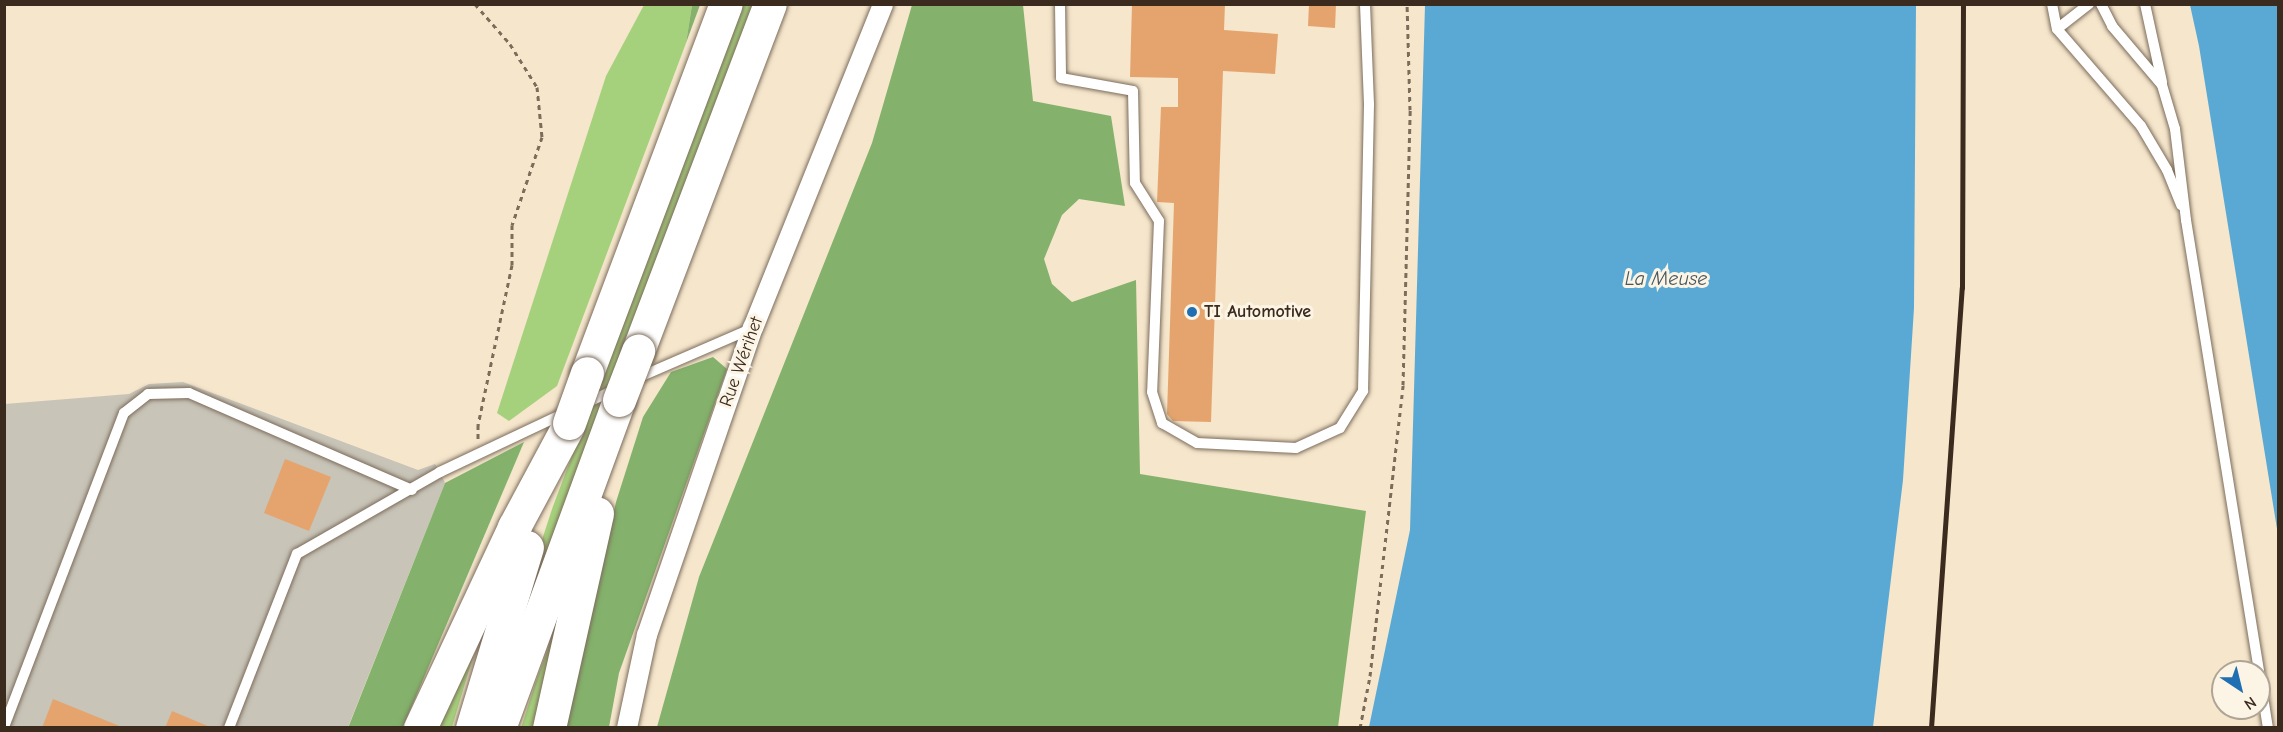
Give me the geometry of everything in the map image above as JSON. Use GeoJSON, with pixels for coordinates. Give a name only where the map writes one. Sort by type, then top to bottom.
{"type":"FeatureCollection","features":[{"type":"Feature","properties":{"kind":"highway"},"geometry":{"type":"LineString","coordinates":[[472,728],[506,606],[568,425],[726,4]]}},
{"type":"Feature","properties":{"kind":"highway"},"geometry":{"type":"LineString","coordinates":[[499,728],[619,400],[770,4]]}},
{"type":"Feature","properties":{"kind":"highway"},"geometry":{"type":"LineString","coordinates":[[549,728],[619,400]]}},
{"type":"Feature","properties":{"kind":"highway"},"geometry":{"type":"LineString","coordinates":[[420,728],[514,527],[568,425]]}},
{"type":"Feature","properties":{"kind":"street","name":"Rue Wérihet"},"geometry":{"type":"LineString","coordinates":[[627,728],[647,635],[753,328],[883,4]]}},
{"type":"Feature","properties":{"kind":"lane"},"geometry":{"type":"LineString","coordinates":[[1060,4],[1060,78],[1133,91],[1134,183],[1159,221],[1152,392],[1162,423],[1197,443],[1296,448],[1340,428],[1363,391],[1369,104],[1365,4]]}},
{"type":"Feature","properties":{"kind":"lane"},"geometry":{"type":"LineString","coordinates":[[2052,4],[2057,29],[2141,126],[2167,170],[2186,220]]}},
{"type":"Feature","properties":{"kind":"lane"},"geometry":{"type":"LineString","coordinates":[[2057,29],[2089,4]]}},
{"type":"Feature","properties":{"kind":"lane"},"geometry":{"type":"LineString","coordinates":[[2101,4],[2112,26],[2162,85]]}},
{"type":"Feature","properties":{"kind":"lane"},"geometry":{"type":"LineString","coordinates":[[2145,4],[2162,85],[2175,129],[2186,220],[2257,660]]}},
{"type":"Feature","properties":{"kind":"lane"},"geometry":{"type":"LineString","coordinates":[[229,728],[297,554],[479,453],[753,328]]}},
{"type":"Feature","properties":{"kind":"lane"},"geometry":{"type":"LineString","coordinates":[[4,727],[124,413],[148,394],[189,393],[412,490]]}},
{"type":"Feature","properties":{"kind":"path"},"geometry":{"type":"LineString","coordinates":[[475,4],[510,44],[537,87],[542,137],[512,225],[512,265],[478,425],[479,453]]}},
{"type":"Feature","properties":{"kind":"path"},"geometry":{"type":"LineString","coordinates":[[1360,728],[1370,675],[1403,385],[1410,110],[1407,4]]}},
{"type":"Feature","properties":{"kind":"shaded area"},"geometry":{"type":"Polygon","coordinates":[[[183,382],[418,470],[435,464],[440,472],[445,483],[348,727],[5,728],[5,404],[129,394],[149,384],[183,382]]]}},
{"type":"Feature","properties":{"kind":"green space"},"geometry":{"type":"Polygon","coordinates":[[[644,5],[692,5],[686,43],[557,386],[509,421],[497,413],[606,76],[644,5]]]}},
{"type":"Feature","properties":{"kind":"green space"},"geometry":{"type":"Polygon","coordinates":[[[692,5],[700,5],[686,43],[692,5]]]}},
{"type":"Feature","properties":{"kind":"green space"},"geometry":{"type":"Polygon","coordinates":[[[742,5],[756,5],[522,618],[517,617],[552,509],[742,5]]]}},
{"type":"Feature","properties":{"kind":"green space"},"geometry":{"type":"Polygon","coordinates":[[[912,5],[1023,5],[1033,101],[1111,116],[1125,206],[1079,199],[1062,215],[1044,259],[1052,284],[1072,302],[1136,280],[1140,474],[1366,511],[1338,727],[657,727],[699,577],[872,143],[912,5]]]}},
{"type":"Feature","properties":{"kind":"green space"},"geometry":{"type":"Polygon","coordinates":[[[713,357],[727,369],[619,673],[609,727],[565,728],[616,502],[643,417],[671,372],[713,357]]]}},
{"type":"Feature","properties":{"kind":"green space"},"geometry":{"type":"Polygon","coordinates":[[[524,442],[403,727],[348,728],[445,483],[524,442]]]}},
{"type":"Feature","properties":{"kind":"green space"},"geometry":{"type":"Polygon","coordinates":[[[566,600],[540,727],[521,728],[536,681],[566,600]]]}},
{"type":"Feature","properties":{"kind":"green space"},"geometry":{"type":"Polygon","coordinates":[[[479,637],[452,727],[435,727],[479,637]]]}},
{"type":"Feature","properties":{"kind":"water","name":"La Meuse"},"geometry":{"type":"Polygon","coordinates":[[[1425,5],[1916,5],[1914,308],[1903,480],[1873,727],[1369,727],[1410,530],[1425,5]]]}},
{"type":"Feature","properties":{"kind":"water"},"geometry":{"type":"Polygon","coordinates":[[[2190,5],[2278,5],[2278,535],[2199,46],[2190,5]]]}},
{"type":"Feature","properties":{"kind":"building","name":"TI Automotive"},"geometry":{"type":"Polygon","coordinates":[[[1132,4],[1225,4],[1224,30],[1278,34],[1275,74],[1223,71],[1211,422],[1173,421],[1167,414],[1174,203],[1157,202],[1161,107],[1178,107],[1178,78],[1130,77],[1132,4]]]}},
{"type":"Feature","properties":{"kind":"building"},"geometry":{"type":"Polygon","coordinates":[[[1309,4],[1336,4],[1335,28],[1308,26],[1309,4]]]}},
{"type":"Feature","properties":{"kind":"building"},"geometry":{"type":"Polygon","coordinates":[[[285,459],[331,477],[309,531],[264,513],[285,459]]]}},
{"type":"Feature","properties":{"kind":"building"},"geometry":{"type":"Polygon","coordinates":[[[53,699],[122,727],[42,728],[53,699]]]}},
{"type":"Feature","properties":{"kind":"building"},"geometry":{"type":"Polygon","coordinates":[[[172,711],[210,727],[210,728],[165,728],[172,711]]]}},
{"type":"Feature","properties":{"kind":"railway"},"geometry":{"type":"LineString","coordinates":[[1931,728],[1962,288],[1963,4]]}},
{"type":"Feature","properties":{"kind":"place","name":"TI Automotive"},"geometry":{"type":"Point","coordinates":[1192,312]}}]}
